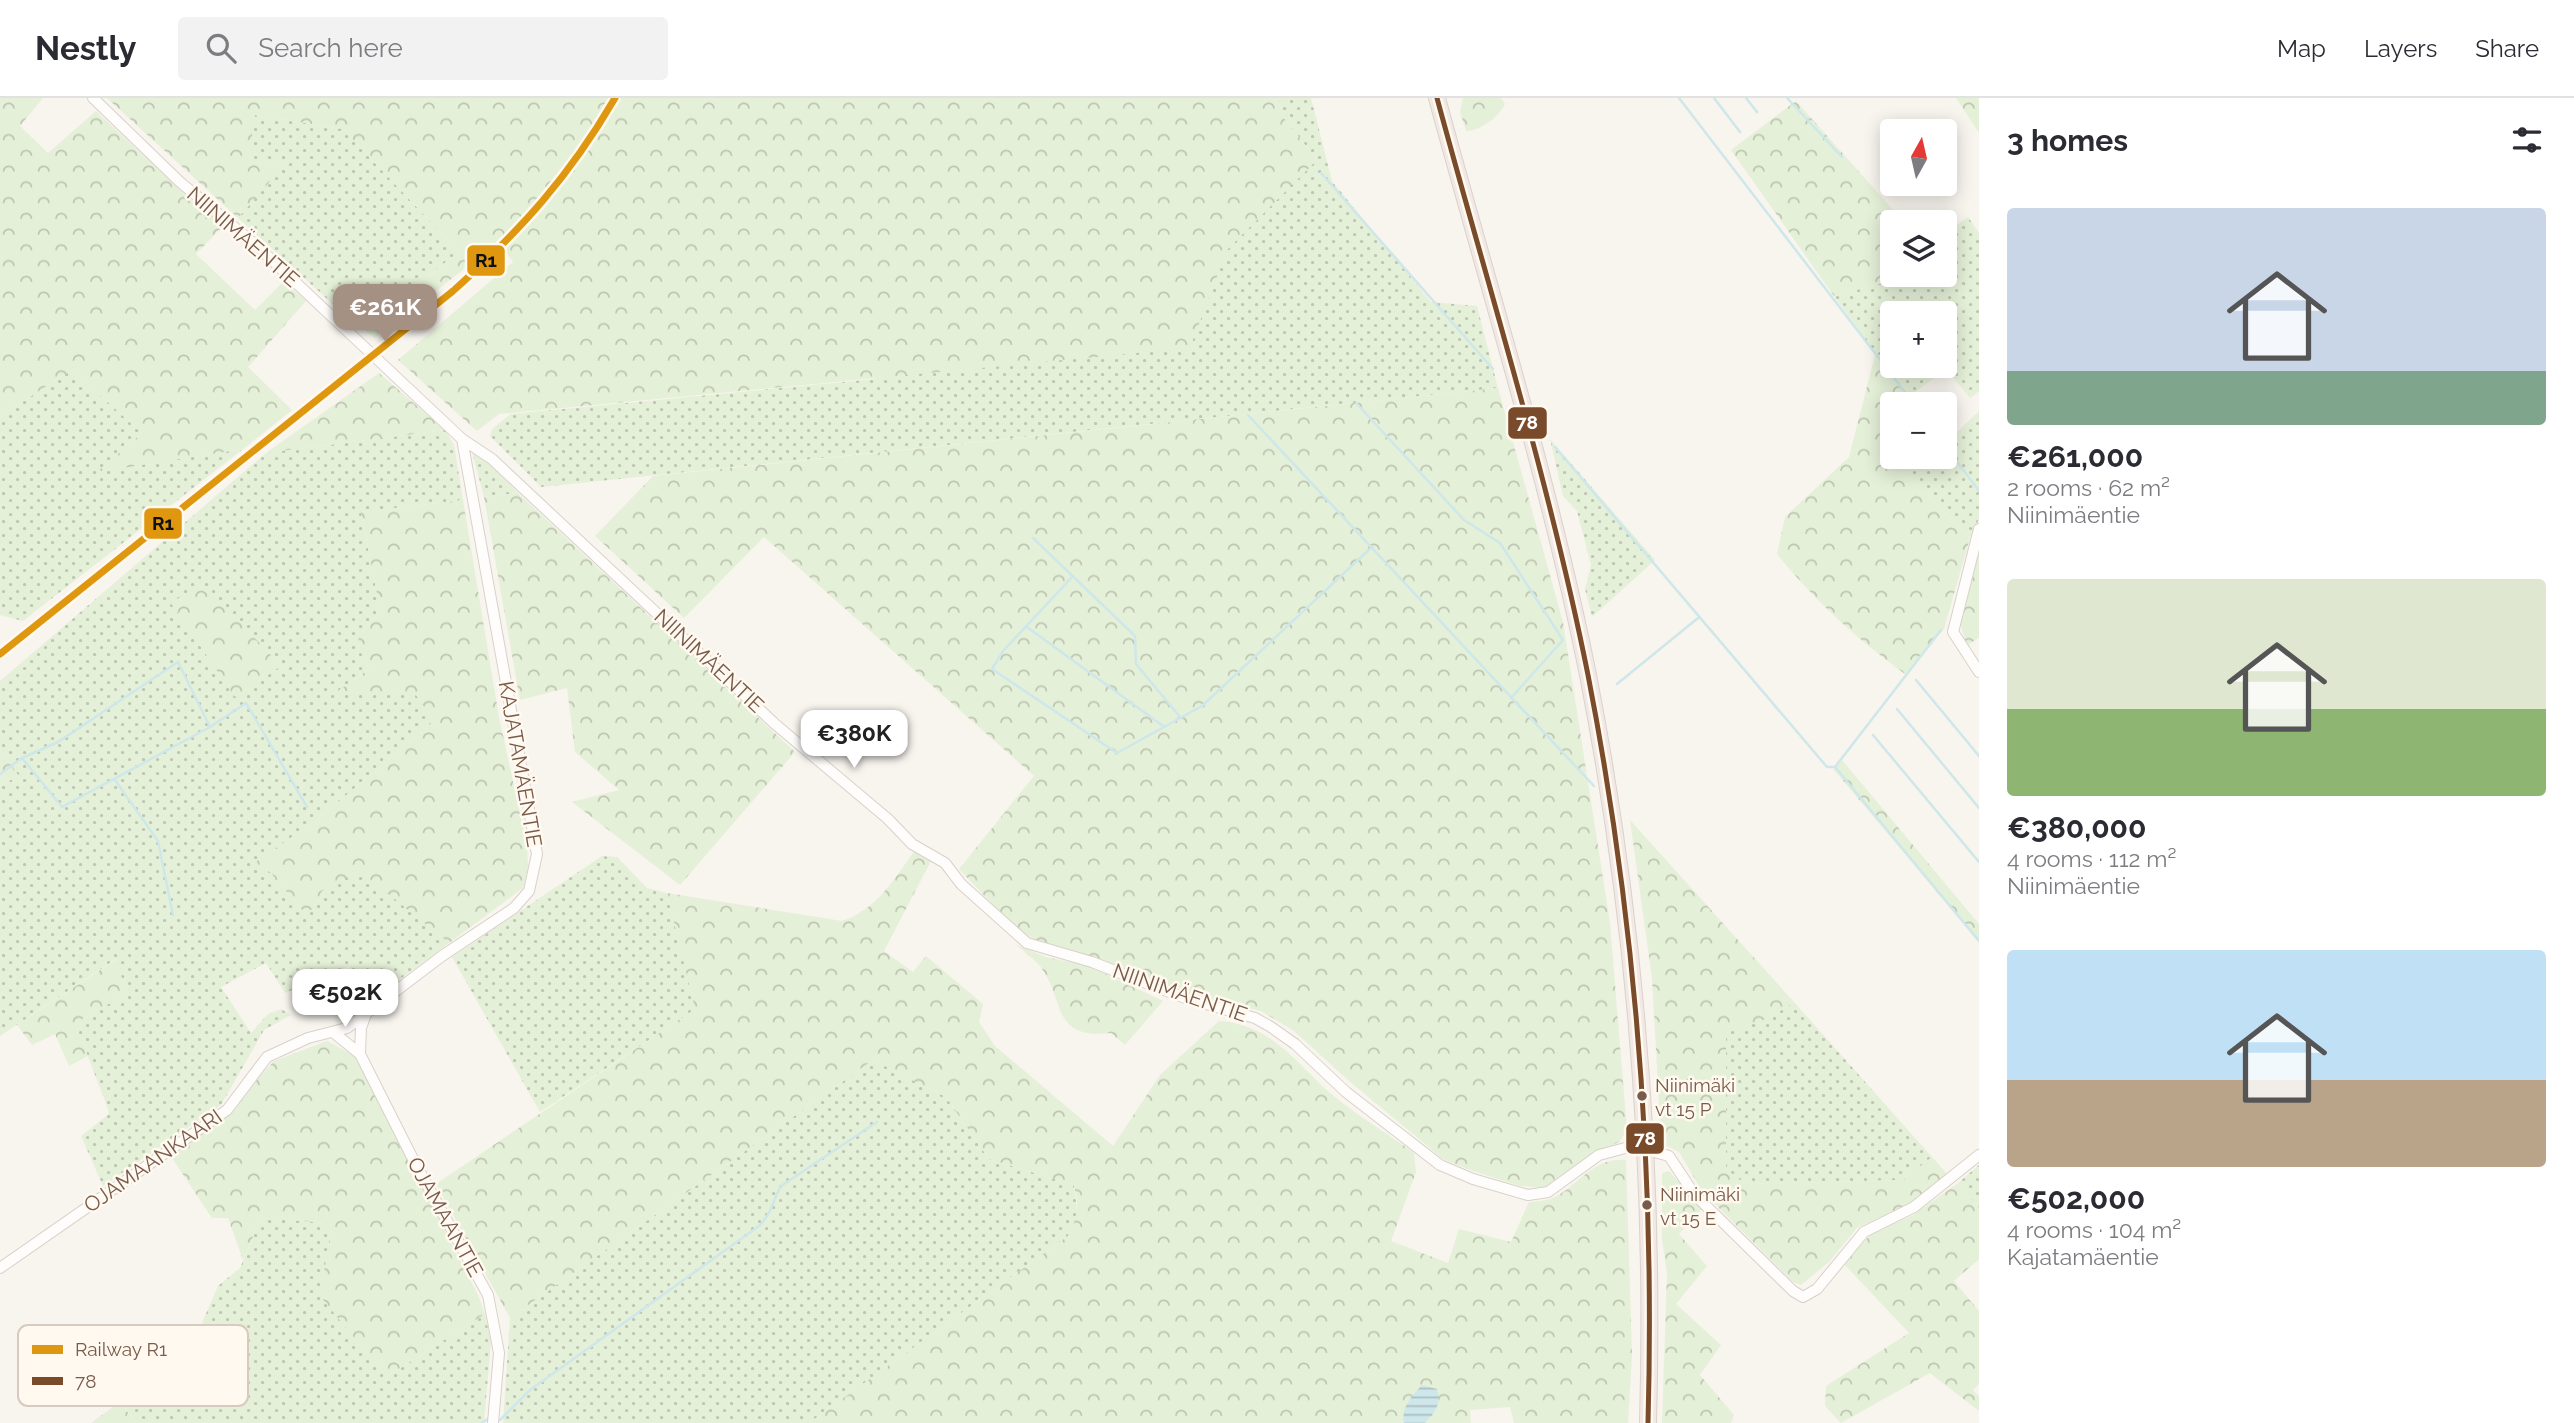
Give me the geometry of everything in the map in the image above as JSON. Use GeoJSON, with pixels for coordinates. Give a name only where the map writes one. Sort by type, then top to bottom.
{"type":"FeatureCollection","features":[{"type":"Feature","properties":{"kind":"highway"},"geometry":{"type":"LineString","coordinates":[[1437,98],[1559,542],[1608,782],[1624,903],[1647,1148],[1648,1423]]}},
{"type":"Feature","properties":{"kind":"street","name":"NIINIMÄENTIE"},"geometry":{"type":"LineString","coordinates":[[93,98],[180,182],[258,247],[461,439],[492,460],[775,724],[888,819],[912,844],[945,863],[961,884],[1027,943],[1092,962],[1224,1012],[1255,1018],[1277,1030],[1346,1092],[1440,1165],[1473,1179],[1528,1195],[1548,1192],[1599,1155],[1629,1147],[1647,1148]]}},
{"type":"Feature","properties":{"kind":"street","name":"KAJATAMÄENTIE"},"geometry":{"type":"LineString","coordinates":[[333,1032],[347,1028],[367,1011],[514,908],[529,891],[536,871],[537,853],[461,439]]}},
{"type":"Feature","properties":{"kind":"street"},"geometry":{"type":"LineString","coordinates":[[1979,529],[1953,632],[1979,672]]}},
{"type":"Feature","properties":{"kind":"street"},"geometry":{"type":"LineString","coordinates":[[360,1054],[361,1028],[367,1011]]}},
{"type":"Feature","properties":{"kind":"street","name":"OJAMAANTIE"},"geometry":{"type":"LineString","coordinates":[[333,1032],[360,1054],[416,1165],[488,1295],[499,1353],[493,1423]]}},
{"type":"Feature","properties":{"kind":"street","name":"OJAMAANKAARI"},"geometry":{"type":"LineString","coordinates":[[0,1268],[227,1110],[267,1058],[296,1042],[333,1032]]}},
{"type":"Feature","properties":{"kind":"street"},"geometry":{"type":"LineString","coordinates":[[1647,1148],[1669,1156],[1694,1194],[1802,1297],[1817,1289],[1864,1232],[1914,1208],[1979,1155]]}},
{"type":"Feature","properties":{"kind":"green space"},"geometry":{"type":"Polygon","coordinates":[[[0,98],[43,98],[20,126],[48,153],[96,111],[192,201],[224,225],[196,254],[255,310],[284,281],[306,301],[248,367],[292,410],[243,449],[97,472],[142,433],[72,370],[0,416],[0,98]]]}},
{"type":"Feature","properties":{"kind":"green space"},"geometry":{"type":"Polygon","coordinates":[[[107,98],[1278,98],[1283,117],[1317,160],[1227,250],[1190,348],[499,414],[477,431],[398,360],[513,262],[499,242],[375,338],[347,317],[370,320],[459,252],[343,129],[255,115],[249,158],[286,163],[238,218],[107,98]]]}},
{"type":"Feature","properties":{"kind":"green space"},"geometry":{"type":"Polygon","coordinates":[[[639,98],[1317,160],[1283,117],[1278,98],[1311,98],[1332,181],[1431,302],[1477,306],[1498,388],[541,487],[490,436],[492,429],[511,414],[875,379],[639,98]]]}},
{"type":"Feature","properties":{"kind":"green space"},"geometry":{"type":"Polygon","coordinates":[[[1463,98],[1501,98],[1505,104],[1488,122],[1477,129],[1466,131],[1460,112],[1463,98]]]}},
{"type":"Feature","properties":{"kind":"green space"},"geometry":{"type":"Polygon","coordinates":[[[1956,98],[1979,98],[1979,133],[1956,98]]]}},
{"type":"Feature","properties":{"kind":"green space"},"geometry":{"type":"Polygon","coordinates":[[[1796,101],[1893,210],[1880,210],[1880,284],[1834,296],[1731,150],[1796,101]]]}},
{"type":"Feature","properties":{"kind":"green space"},"geometry":{"type":"Polygon","coordinates":[[[254,115],[343,129],[459,252],[370,320],[347,317],[238,218],[285,163],[249,158],[254,115]]]}},
{"type":"Feature","properties":{"kind":"green space"},"geometry":{"type":"Polygon","coordinates":[[[1968,217],[1979,233],[1979,391],[1970,398],[1953,378],[1957,378],[1957,301],[1880,301],[1880,360],[1834,296],[1880,284],[1880,287],[1957,287],[1957,225],[1968,217]]]}},
{"type":"Feature","properties":{"kind":"green space"},"geometry":{"type":"Polygon","coordinates":[[[1875,355],[1880,362],[1880,378],[1892,378],[1903,392],[1880,392],[1880,469],[1902,469],[1970,538],[1944,629],[1905,674],[1837,618],[1777,554],[1785,517],[1849,457],[1875,355]]]}},
{"type":"Feature","properties":{"kind":"green space"},"geometry":{"type":"Polygon","coordinates":[[[72,370],[142,433],[99,471],[243,449],[23,621],[0,615],[0,416],[72,370]]]}},
{"type":"Feature","properties":{"kind":"green space"},"geometry":{"type":"Polygon","coordinates":[[[379,373],[445,430],[266,453],[379,373]]]}},
{"type":"Feature","properties":{"kind":"green space"},"geometry":{"type":"Polygon","coordinates":[[[1893,378],[1934,378],[1915,392],[1903,392],[1893,378]]]}},
{"type":"Feature","properties":{"kind":"green space"},"geometry":{"type":"Polygon","coordinates":[[[1498,388],[1563,622],[1610,923],[1627,1131],[1619,1142],[1595,1153],[1546,1188],[1520,1186],[1443,1159],[1294,1031],[1261,1011],[1190,994],[1043,944],[1015,928],[959,869],[1034,776],[764,537],[684,618],[595,536],[653,476],[1498,388]]]}},
{"type":"Feature","properties":{"kind":"green space"},"geometry":{"type":"Polygon","coordinates":[[[1979,411],[1979,519],[1970,538],[1902,469],[1957,469],[1957,432],[1979,411]]]}},
{"type":"Feature","properties":{"kind":"green space"},"geometry":{"type":"Polygon","coordinates":[[[445,430],[454,445],[463,500],[361,512],[380,609],[356,642],[369,669],[339,690],[414,692],[434,721],[318,819],[255,863],[270,872],[304,912],[313,908],[322,891],[360,870],[449,943],[372,1000],[349,966],[285,993],[266,963],[221,987],[251,1033],[268,1014],[281,1009],[291,1015],[264,1030],[221,1105],[103,1186],[81,1136],[109,1114],[75,1023],[126,994],[116,959],[0,1036],[0,787],[18,775],[0,749],[0,681],[266,453],[445,430]],[[206,587],[235,696],[281,666],[206,587]]]}},
{"type":"Feature","properties":{"kind":"green space"},"geometry":{"type":"Polygon","coordinates":[[[1550,439],[1655,560],[1592,617],[1585,589],[1591,565],[1577,511],[1563,496],[1550,439]]]}},
{"type":"Feature","properties":{"kind":"green space"},"geometry":{"type":"Polygon","coordinates":[[[472,452],[480,453],[518,493],[484,497],[472,452]]]}},
{"type":"Feature","properties":{"kind":"green space"},"geometry":{"type":"Polygon","coordinates":[[[518,493],[795,752],[680,885],[572,802],[619,790],[575,752],[567,688],[520,700],[484,497],[518,493]]]}},
{"type":"Feature","properties":{"kind":"green space"},"geometry":{"type":"Polygon","coordinates":[[[463,500],[499,717],[527,846],[528,868],[523,888],[449,943],[360,871],[322,891],[313,909],[304,912],[270,872],[254,863],[318,819],[434,721],[414,692],[338,691],[369,669],[356,642],[380,609],[361,512],[463,500]]]}},
{"type":"Feature","properties":{"kind":"green space"},"geometry":{"type":"Polygon","coordinates":[[[1979,551],[1979,637],[1967,646],[1960,623],[1979,551]]]}},
{"type":"Feature","properties":{"kind":"green space"},"geometry":{"type":"Polygon","coordinates":[[[206,586],[281,666],[235,697],[170,602],[206,586]]]}},
{"type":"Feature","properties":{"kind":"green space"},"geometry":{"type":"Polygon","coordinates":[[[0,749],[18,775],[0,787],[0,749]]]}},
{"type":"Feature","properties":{"kind":"green space"},"geometry":{"type":"Polygon","coordinates":[[[1842,760],[1979,924],[1979,942],[1834,770],[1842,760]]]}},
{"type":"Feature","properties":{"kind":"green space"},"geometry":{"type":"Polygon","coordinates":[[[1630,820],[1794,1002],[1769,1018],[1726,1033],[1726,1169],[1745,1184],[1903,1180],[1932,1157],[1948,1175],[1907,1206],[1857,1228],[1829,1262],[1801,1285],[1793,1282],[1702,1191],[1679,1152],[1665,1145],[1661,1139],[1652,978],[1630,820]]]}},
{"type":"Feature","properties":{"kind":"green space"},"geometry":{"type":"Polygon","coordinates":[[[915,850],[931,861],[884,951],[913,972],[926,956],[983,1004],[979,1022],[995,1046],[1113,1146],[1160,1075],[1219,1021],[1254,1029],[1268,1037],[1340,1101],[1414,1153],[1416,1172],[1391,1241],[1448,1263],[1459,1229],[1511,1242],[1529,1202],[1555,1197],[1596,1167],[1615,1160],[1626,1160],[1632,1355],[1628,1423],[1514,1423],[1510,1407],[1470,1410],[1471,1423],[809,1423],[1068,1236],[1076,1217],[1077,1199],[1074,1185],[989,1159],[946,1097],[873,1060],[510,1318],[436,1184],[695,1009],[667,893],[842,921],[875,901],[915,850]]]}},
{"type":"Feature","properties":{"kind":"green space"},"geometry":{"type":"Polygon","coordinates":[[[602,856],[617,857],[647,888],[667,893],[696,1009],[540,1112],[452,957],[602,856]]]}},
{"type":"Feature","properties":{"kind":"green space"},"geometry":{"type":"Polygon","coordinates":[[[1015,944],[1046,957],[1089,966],[1163,1001],[1125,1045],[1111,1033],[1092,1034],[1078,1030],[1062,1015],[1040,966],[1015,944]]]}},
{"type":"Feature","properties":{"kind":"green space"},"geometry":{"type":"Polygon","coordinates":[[[117,959],[126,994],[75,1023],[88,1056],[69,1066],[55,1034],[32,1045],[17,1025],[117,959]]]}},
{"type":"Feature","properties":{"kind":"green space"},"geometry":{"type":"Polygon","coordinates":[[[1794,1002],[1932,1157],[1903,1180],[1745,1184],[1726,1169],[1726,1032],[1769,1018],[1794,1002]]]}},
{"type":"Feature","properties":{"kind":"green space"},"geometry":{"type":"Polygon","coordinates":[[[327,1041],[355,1056],[478,1295],[485,1314],[386,1377],[320,1296],[332,1223],[261,1218],[243,1260],[228,1218],[212,1218],[170,1155],[231,1114],[240,1098],[274,1061],[327,1041]]]}},
{"type":"Feature","properties":{"kind":"green space"},"geometry":{"type":"Polygon","coordinates":[[[873,1060],[946,1097],[989,1159],[1074,1185],[1078,1218],[1068,1236],[809,1423],[503,1423],[510,1318],[873,1060]]]}},
{"type":"Feature","properties":{"kind":"green space"},"geometry":{"type":"Polygon","coordinates":[[[1979,1165],[1979,1208],[1957,1184],[1979,1165]]]}},
{"type":"Feature","properties":{"kind":"green space"},"geometry":{"type":"Polygon","coordinates":[[[1669,1171],[1702,1209],[1679,1234],[1707,1266],[1676,1304],[1721,1345],[1700,1375],[1734,1415],[1731,1423],[1662,1423],[1667,1273],[1662,1239],[1662,1173],[1669,1171]]]}},
{"type":"Feature","properties":{"kind":"green space"},"geometry":{"type":"Polygon","coordinates":[[[1957,1184],[1979,1208],[1979,1259],[1954,1281],[1979,1311],[1979,1384],[1973,1390],[1979,1396],[1979,1411],[1930,1373],[1841,1423],[1825,1406],[1826,1386],[1909,1333],[1844,1264],[1872,1233],[1913,1215],[1957,1184]]]}},
{"type":"Feature","properties":{"kind":"green space"},"geometry":{"type":"Polygon","coordinates":[[[261,1218],[332,1223],[321,1296],[386,1377],[485,1314],[491,1342],[484,1423],[136,1423],[124,1406],[248,1406],[248,1325],[201,1325],[218,1286],[240,1268],[261,1218]]]}},
{"type":"Feature","properties":{"kind":"green space"},"geometry":{"type":"Polygon","coordinates":[[[114,1406],[123,1406],[136,1423],[91,1423],[114,1406]]]}},
{"type":"Feature","properties":{"kind":"water"},"geometry":{"type":"Polygon","coordinates":[[[1422,1385],[1437,1389],[1437,1408],[1425,1423],[1404,1423],[1406,1407],[1422,1385]]]}},
{"type":"Feature","properties":{"kind":"waterway"},"geometry":{"type":"LineString","coordinates":[[1679,98],[1905,392]]}},
{"type":"Feature","properties":{"kind":"waterway"},"geometry":{"type":"LineString","coordinates":[[1714,98],[1740,132]]}},
{"type":"Feature","properties":{"kind":"waterway"},"geometry":{"type":"LineString","coordinates":[[1746,98],[1757,112]]}},
{"type":"Feature","properties":{"kind":"waterway"},"geometry":{"type":"LineString","coordinates":[[1787,98],[1842,157]]}},
{"type":"Feature","properties":{"kind":"waterway"},"geometry":{"type":"LineString","coordinates":[[1321,173],[1493,369]]}},
{"type":"Feature","properties":{"kind":"waterway"},"geometry":{"type":"LineString","coordinates":[[1357,404],[1464,520],[1500,543],[1563,640],[1511,698]]}},
{"type":"Feature","properties":{"kind":"waterway"},"geometry":{"type":"LineString","coordinates":[[1248,415],[1594,786]]}},
{"type":"Feature","properties":{"kind":"waterway"},"geometry":{"type":"LineString","coordinates":[[1555,447],[1827,767],[1835,767],[1941,630]]}},
{"type":"Feature","properties":{"kind":"waterway"},"geometry":{"type":"LineString","coordinates":[[1957,461],[1979,491]]}},
{"type":"Feature","properties":{"kind":"waterway"},"geometry":{"type":"LineString","coordinates":[[1033,538],[1135,636],[1136,664],[1180,717]]}},
{"type":"Feature","properties":{"kind":"waterway"},"geometry":{"type":"LineString","coordinates":[[1073,576],[1003,651],[992,669],[1117,753],[1202,706],[1373,546]]}},
{"type":"Feature","properties":{"kind":"waterway"},"geometry":{"type":"LineString","coordinates":[[1617,684],[1698,618]]}},
{"type":"Feature","properties":{"kind":"waterway"},"geometry":{"type":"LineString","coordinates":[[1027,627],[1163,726]]}},
{"type":"Feature","properties":{"kind":"waterway"},"geometry":{"type":"LineString","coordinates":[[0,774],[22,758],[58,742],[178,662],[210,727]]}},
{"type":"Feature","properties":{"kind":"waterway"},"geometry":{"type":"LineString","coordinates":[[1916,680],[1979,756]]}},
{"type":"Feature","properties":{"kind":"waterway"},"geometry":{"type":"LineString","coordinates":[[22,758],[62,807],[210,727],[246,703],[307,807]]}},
{"type":"Feature","properties":{"kind":"waterway"},"geometry":{"type":"LineString","coordinates":[[1897,709],[1979,808]]}},
{"type":"Feature","properties":{"kind":"waterway"},"geometry":{"type":"LineString","coordinates":[[1873,735],[1979,862]]}},
{"type":"Feature","properties":{"kind":"waterway"},"geometry":{"type":"LineString","coordinates":[[1835,767],[1979,941]]}},
{"type":"Feature","properties":{"kind":"waterway"},"geometry":{"type":"LineString","coordinates":[[115,780],[158,841],[173,915]]}},
{"type":"Feature","properties":{"kind":"waterway"},"geometry":{"type":"LineString","coordinates":[[500,1420],[530,1390],[759,1226],[770,1211],[781,1186],[877,1122]]}},
{"type":"Feature","properties":{"kind":"waterway"},"geometry":{"type":"LineString","coordinates":[[482,1423],[489,1418]]}},
{"type":"Feature","properties":{"kind":"rail line","name":"R1"},"geometry":{"type":"LineString","coordinates":[[0,654],[453,291],[501,246],[542,201],[580,153],[615,98]]}},
{"type":"Feature","properties":{"kind":"transit line","name":"78"},"geometry":{"type":"LineString","coordinates":[[1437,98],[1555,530],[1588,675],[1605,767],[1619,860],[1639,1047],[1648,1235],[1648,1423]]}},
{"type":"Feature","properties":{"kind":"place","name":"Niinimäki vt 15 P"},"geometry":{"type":"Point","coordinates":[1642,1096]}},
{"type":"Feature","properties":{"kind":"place","name":"Niinimäki vt 15 E"},"geometry":{"type":"Point","coordinates":[1647,1205]}}]}
